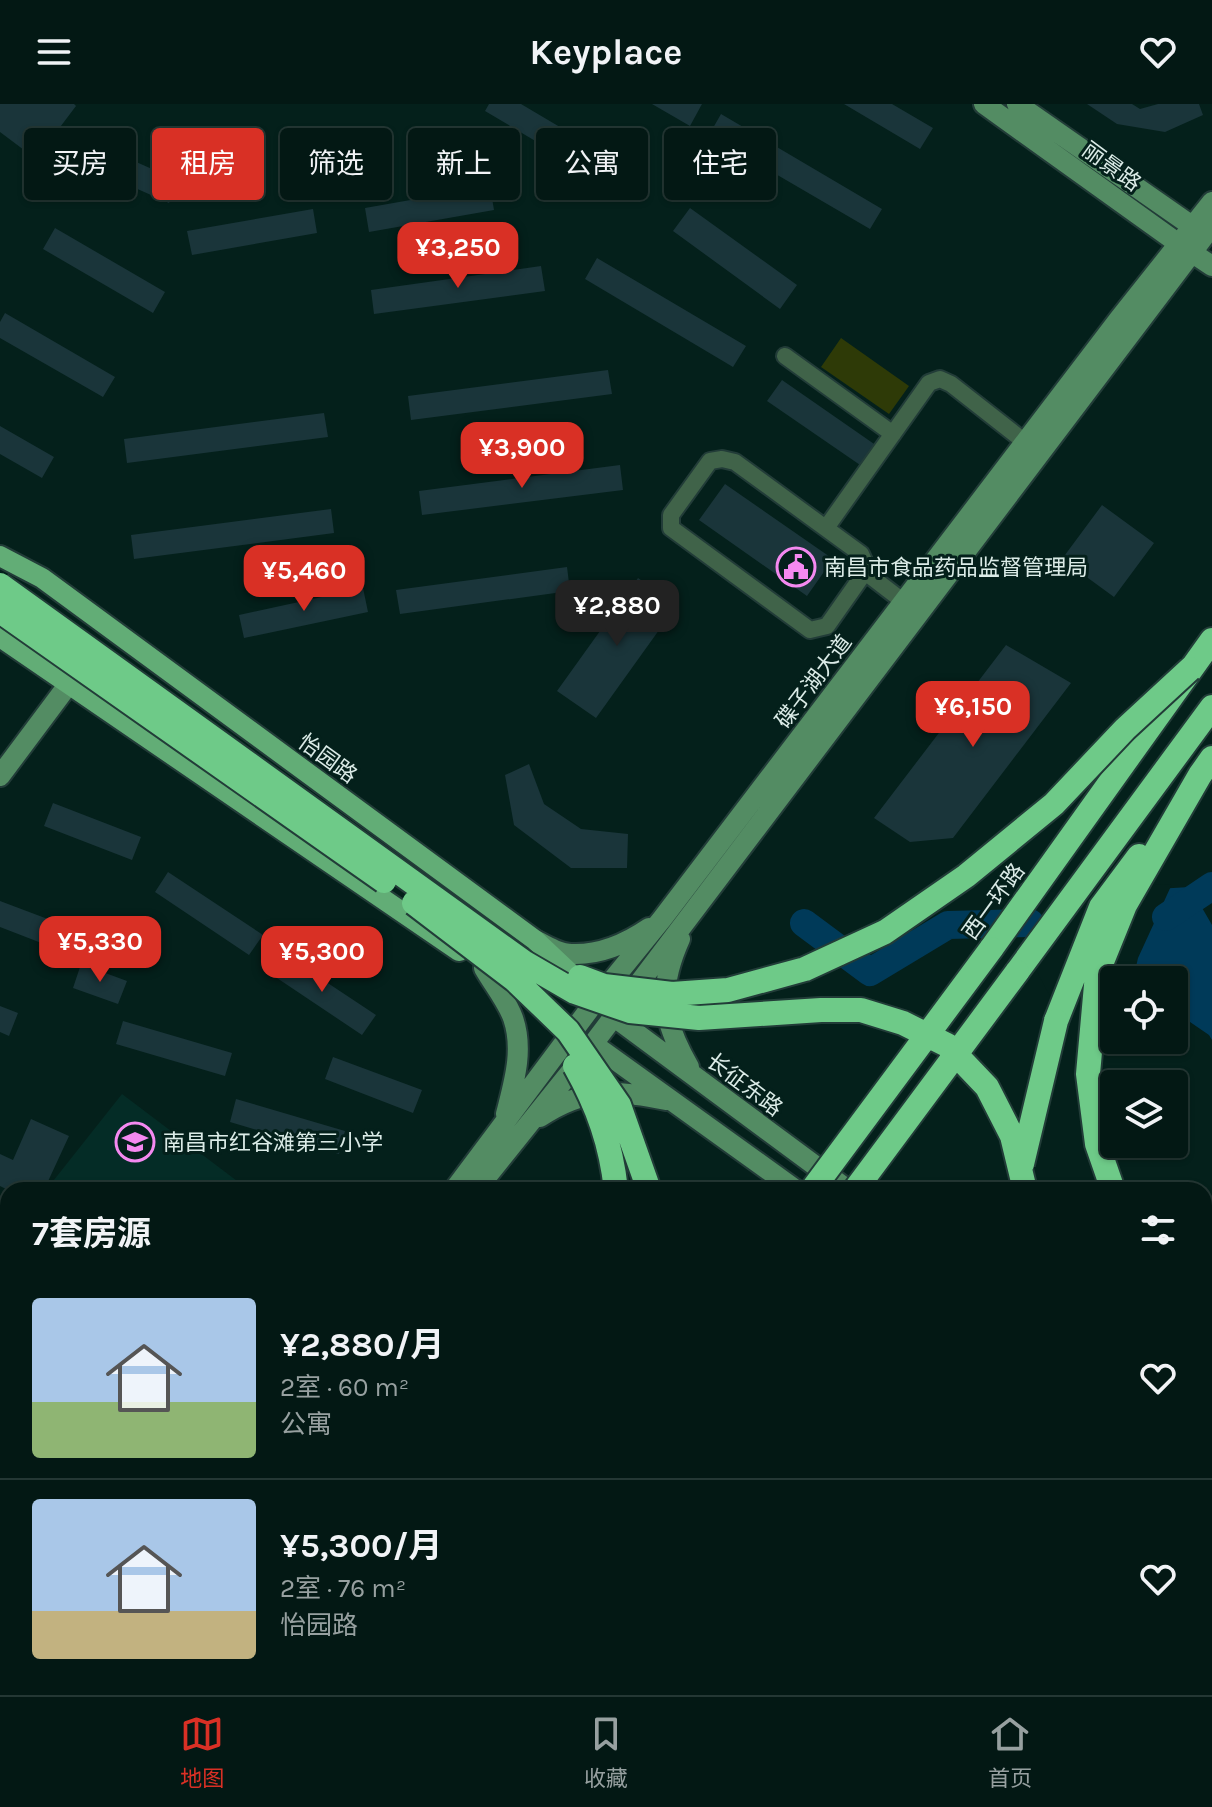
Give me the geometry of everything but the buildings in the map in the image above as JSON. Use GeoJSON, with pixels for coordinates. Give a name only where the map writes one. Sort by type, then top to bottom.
{"type":"FeatureCollection","features":[{"type":"Feature","properties":{"kind":"highway"},"geometry":{"type":"LineString","coordinates":[[0,585],[436,909],[515,980],[568,1031],[619,1105],[646,1182]]}},
{"type":"Feature","properties":{"kind":"highway"},"geometry":{"type":"LineString","coordinates":[[0,611],[436,909],[575,992],[630,1011],[699,1018],[861,1010],[903,1023],[947,1045],[987,1087],[1012,1136],[1023,1182]]}},
{"type":"Feature","properties":{"kind":"highway","name":"西一环路"},"geometry":{"type":"LineString","coordinates":[[818,1182],[991,949],[1212,640]]}},
{"type":"Feature","properties":{"kind":"highway"},"geometry":{"type":"LineString","coordinates":[[436,909],[536,960],[604,986],[672,994],[728,990],[805,969],[885,932],[966,876],[1054,804],[1125,729],[1190,669]]}},
{"type":"Feature","properties":{"kind":"highway"},"geometry":{"type":"LineString","coordinates":[[861,1182],[1212,707]]}},
{"type":"Feature","properties":{"kind":"highway"},"geometry":{"type":"LineString","coordinates":[[1018,1182],[1056,1021],[1101,907],[1206,766]]}},
{"type":"Feature","properties":{"kind":"highway"},"geometry":{"type":"LineString","coordinates":[[1110,1182],[1097,1144],[1088,1074],[1097,974],[1125,905],[1206,766]]}},
{"type":"Feature","properties":{"kind":"highway"},"geometry":{"type":"LineString","coordinates":[[436,909],[559,1039],[593,1098],[613,1161],[615,1182]]}},
{"type":"Feature","properties":{"kind":"main road","name":"丽景路"},"geometry":{"type":"LineString","coordinates":[[984,104],[1212,266]]}},
{"type":"Feature","properties":{"kind":"main road","name":"丽景路"},"geometry":{"type":"LineString","coordinates":[[1017,104],[1205,232]]}},
{"type":"Feature","properties":{"kind":"main road","name":"碟子湖大道"},"geometry":{"type":"LineString","coordinates":[[460,1182],[1025,442],[1185,248],[1205,232],[1212,202]]}},
{"type":"Feature","properties":{"kind":"main road","name":"碟子湖大道"},"geometry":{"type":"LineString","coordinates":[[482,1182],[593,1044],[1185,248]]}},
{"type":"Feature","properties":{"kind":"main road","name":"怡园路"},"geometry":{"type":"LineString","coordinates":[[0,556],[42,578],[535,940],[613,1016]]}},
{"type":"Feature","properties":{"kind":"main road"},"geometry":{"type":"LineString","coordinates":[[0,637],[575,1029],[785,1182]]}},
{"type":"Feature","properties":{"kind":"main road"},"geometry":{"type":"LineString","coordinates":[[0,776],[68,685]]}},
{"type":"Feature","properties":{"kind":"main road"},"geometry":{"type":"LineString","coordinates":[[692,912],[667,973],[664,1010],[676,1045],[692,1074]]}},
{"type":"Feature","properties":{"kind":"main road"},"geometry":{"type":"LineString","coordinates":[[535,940],[570,954],[595,952],[630,941],[662,919]]}},
{"type":"Feature","properties":{"kind":"main road"},"geometry":{"type":"LineString","coordinates":[[484,968],[513,1017],[519,1044],[517,1069],[504,1124]]}},
{"type":"Feature","properties":{"kind":"main road","name":"长征东路"},"geometry":{"type":"LineString","coordinates":[[613,1016],[837,1182]]}},
{"type":"Feature","properties":{"kind":"main road"},"geometry":{"type":"LineString","coordinates":[[526,1126],[552,1109],[601,1092],[626,1092],[673,1102]]}},
{"type":"Feature","properties":{"kind":"street"},"geometry":{"type":"LineString","coordinates":[[785,356],[893,434]]}},
{"type":"Feature","properties":{"kind":"street"},"geometry":{"type":"LineString","coordinates":[[826,528],[929,383],[940,379],[951,384],[1025,442]]}},
{"type":"Feature","properties":{"kind":"street"},"geometry":{"type":"LineString","coordinates":[[722,459],[735,462],[861,554],[865,572],[827,626],[810,630],[671,528],[671,515],[710,461],[722,459]]}},
{"type":"Feature","properties":{"kind":"street"},"geometry":{"type":"LineString","coordinates":[[865,572],[904,602]]}},
{"type":"Feature","properties":{"kind":"shaded area"},"geometry":{"type":"Polygon","coordinates":[[[1190,887],[1212,925],[1212,1040],[1188,1021],[1188,966],[1100,966],[1100,970],[1004,898],[1190,887]]]}},
{"type":"Feature","properties":{"kind":"shaded area","name":"南昌市红谷滩第三小学"},"geometry":{"type":"Polygon","coordinates":[[[122,1094],[238,1182],[52,1182],[122,1094]]]}},
{"type":"Feature","properties":{"kind":"green space"},"geometry":{"type":"Polygon","coordinates":[[[841,338],[909,386],[889,414],[821,367],[841,338]]]}},
{"type":"Feature","properties":{"kind":"pier"},"geometry":{"type":"Polygon","coordinates":[[[1172,884],[1136,966],[1100,966],[1100,1027],[1076,1039],[1072,1039],[1000,900],[1003,894],[1172,884]]]}},
{"type":"Feature","properties":{"kind":"waterway"},"geometry":{"type":"LineString","coordinates":[[1166,917],[1212,886]]}},
{"type":"Feature","properties":{"kind":"waterway"},"geometry":{"type":"LineString","coordinates":[[804,923],[870,972],[948,925],[1030,923]]}},
{"type":"Feature","properties":{"kind":"place","name":"南昌市食品药品监督管理局"},"geometry":{"type":"Point","coordinates":[796,567]}},
{"type":"Feature","properties":{"kind":"place","name":"南昌市红谷滩第三小学"},"geometry":{"type":"Point","coordinates":[135,1142]}}]}
